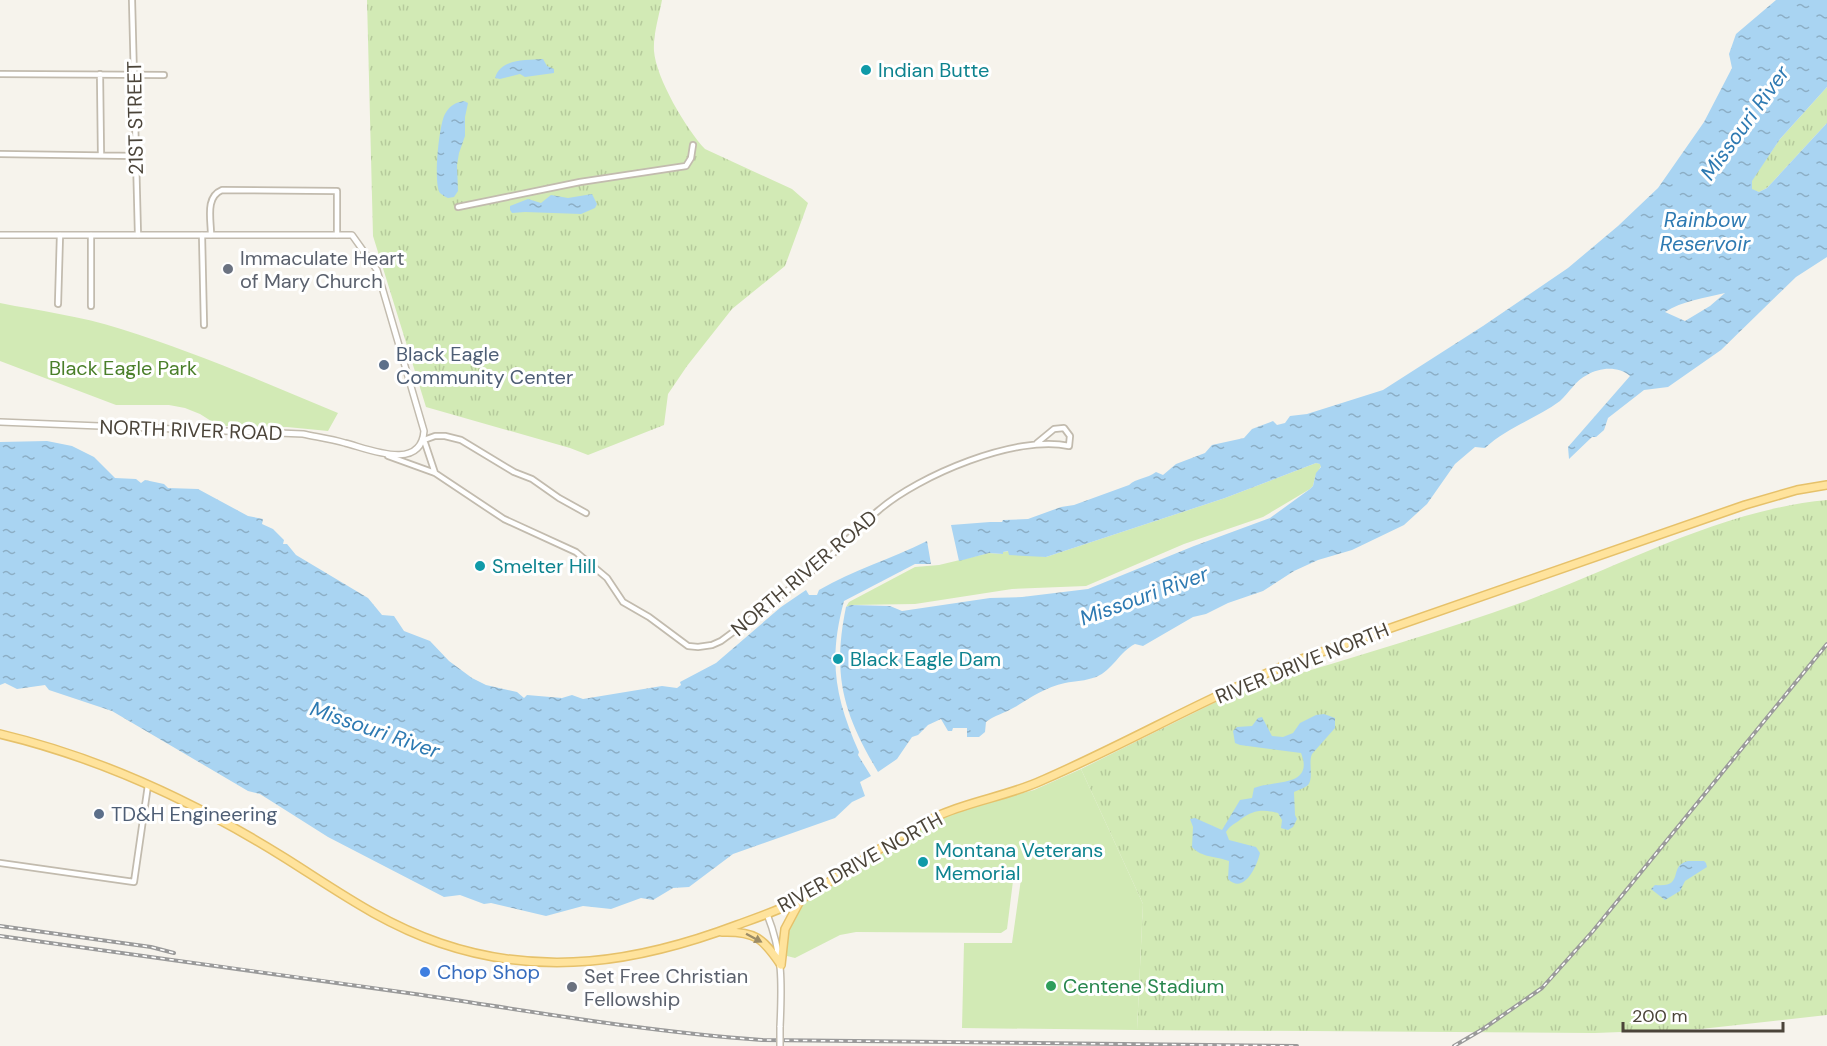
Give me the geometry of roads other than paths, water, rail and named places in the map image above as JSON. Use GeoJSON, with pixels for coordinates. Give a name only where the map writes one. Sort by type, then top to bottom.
{"type":"FeatureCollection","features":[{"type":"Feature","properties":{"kind":"main road","name":"RIVER DRIVE NORTH"},"geometry":{"type":"LineString","coordinates":[[0,734],[78,757],[200,809],[284,857],[370,913],[444,945],[532,962],[587,962],[644,954],[685,944],[802,899],[901,836],[942,814],[1044,780],[1274,670],[1735,508],[1797,490],[1827,485]]}},
{"type":"Feature","properties":{"kind":"main road"},"geometry":{"type":"LineString","coordinates":[[781,965],[785,929],[802,899]]}},
{"type":"Feature","properties":{"kind":"main road"},"geometry":{"type":"LineString","coordinates":[[716,933],[751,934],[770,949],[781,965]]}},
{"type":"Feature","properties":{"kind":"street","name":"21ST STREET"},"geometry":{"type":"LineString","coordinates":[[132,0],[138,235]]}},
{"type":"Feature","properties":{"kind":"street"},"geometry":{"type":"LineString","coordinates":[[0,74],[164,75]]}},
{"type":"Feature","properties":{"kind":"street"},"geometry":{"type":"LineString","coordinates":[[100,74],[101,155]]}},
{"type":"Feature","properties":{"kind":"street"},"geometry":{"type":"LineString","coordinates":[[458,207],[579,182],[686,166],[691,159],[693,146]]}},
{"type":"Feature","properties":{"kind":"street"},"geometry":{"type":"LineString","coordinates":[[0,154],[136,156]]}},
{"type":"Feature","properties":{"kind":"street"},"geometry":{"type":"LineString","coordinates":[[211,235],[211,198],[214,193],[222,190],[337,191],[337,235]]}},
{"type":"Feature","properties":{"kind":"street"},"geometry":{"type":"LineString","coordinates":[[0,235],[352,235],[377,270],[435,472]]}},
{"type":"Feature","properties":{"kind":"street"},"geometry":{"type":"LineString","coordinates":[[58,304],[60,235]]}},
{"type":"Feature","properties":{"kind":"street"},"geometry":{"type":"LineString","coordinates":[[91,235],[91,306]]}},
{"type":"Feature","properties":{"kind":"street"},"geometry":{"type":"LineString","coordinates":[[202,235],[204,325]]}},
{"type":"Feature","properties":{"kind":"street","name":"NORTH RIVER ROAD"},"geometry":{"type":"LineString","coordinates":[[0,422],[303,434],[344,442],[380,453],[435,472],[504,519],[576,552],[607,578],[623,602],[649,617],[688,646],[698,647],[722,641],[828,558],[879,509],[912,486],[977,459],[1037,443],[1069,446],[1070,436],[1064,428],[1054,429],[1037,443]]}},
{"type":"Feature","properties":{"kind":"street"},"geometry":{"type":"LineString","coordinates":[[424,440],[435,436],[445,436],[461,441],[513,472],[532,479],[586,513]]}},
{"type":"Feature","properties":{"kind":"street","name":"NORTH RIVER ROAD"},"geometry":{"type":"LineString","coordinates":[[380,453],[395,455],[408,453],[419,447],[424,440]]}},
{"type":"Feature","properties":{"kind":"street"},"geometry":{"type":"LineString","coordinates":[[0,863],[134,882],[148,785]]}},
{"type":"Feature","properties":{"kind":"street"},"geometry":{"type":"LineString","coordinates":[[766,914],[775,937],[781,965],[780,1046]]}},
{"type":"Feature","properties":{"kind":"water"},"geometry":{"type":"Polygon","coordinates":[[[1776,0],[1827,0],[1827,87],[1780,139],[1752,181],[1752,189],[1759,192],[1767,188],[1827,123],[1827,257],[1796,277],[1721,350],[1668,387],[1644,390],[1608,418],[1604,430],[1596,437],[1592,437],[1569,459],[1568,447],[1630,376],[1615,369],[1592,372],[1579,380],[1560,401],[1551,407],[1503,434],[1485,448],[1475,447],[1455,464],[1427,504],[1404,525],[1352,550],[1318,560],[1294,571],[1263,591],[1193,617],[1143,646],[1135,644],[1129,647],[1102,674],[1051,687],[989,720],[986,722],[985,732],[979,737],[967,737],[967,728],[953,728],[952,731],[948,731],[941,719],[928,725],[918,735],[912,737],[897,759],[878,772],[856,731],[844,693],[840,653],[846,607],[851,605],[890,606],[902,611],[990,598],[1022,597],[1088,589],[1270,518],[1313,486],[1316,473],[1321,467],[1320,464],[1316,463],[1225,498],[1046,557],[1009,555],[1008,551],[1003,554],[989,553],[959,561],[951,525],[1028,519],[1061,507],[1074,505],[1129,485],[1156,472],[1163,475],[1176,464],[1205,453],[1212,445],[1244,438],[1252,429],[1273,421],[1277,425],[1285,423],[1290,416],[1307,414],[1383,390],[1568,268],[1618,226],[1658,188],[1704,122],[1732,68],[1729,54],[1736,34],[1776,0]],[[1725,293],[1686,302],[1665,312],[1685,321],[1710,306],[1725,293]]]}},
{"type":"Feature","properties":{"kind":"water"},"geometry":{"type":"Polygon","coordinates":[[[543,59],[547,66],[554,69],[554,73],[525,77],[520,74],[495,78],[502,67],[508,64],[521,60],[543,59]]]}},
{"type":"Feature","properties":{"kind":"water"},"geometry":{"type":"Polygon","coordinates":[[[464,101],[468,103],[465,136],[457,165],[458,191],[454,197],[448,198],[440,193],[437,178],[441,129],[449,108],[464,101]]]}},
{"type":"Feature","properties":{"kind":"water"},"geometry":{"type":"Polygon","coordinates":[[[592,194],[597,204],[595,208],[581,214],[512,213],[510,210],[510,206],[528,199],[541,203],[551,195],[568,198],[592,194]]]}},
{"type":"Feature","properties":{"kind":"water","name":"Missouri River"},"geometry":{"type":"Polygon","coordinates":[[[47,441],[72,446],[94,457],[115,478],[136,479],[141,483],[145,480],[164,484],[168,488],[198,489],[248,516],[263,519],[262,524],[273,529],[284,540],[283,544],[287,544],[296,555],[368,598],[382,615],[394,616],[404,631],[430,641],[449,661],[472,678],[486,685],[517,692],[524,698],[527,695],[562,698],[572,695],[583,699],[662,686],[677,688],[681,685],[680,682],[716,663],[781,607],[806,590],[809,595],[817,595],[819,590],[832,583],[927,541],[931,564],[915,564],[844,601],[836,642],[836,678],[844,714],[859,752],[858,755],[871,776],[860,782],[865,796],[852,802],[835,818],[733,854],[689,887],[673,888],[653,900],[641,898],[611,909],[583,906],[546,916],[491,903],[484,904],[460,895],[444,897],[328,837],[260,794],[248,791],[112,711],[49,690],[45,685],[17,689],[5,683],[0,685],[0,442],[47,441]]]}},
{"type":"Feature","properties":{"kind":"water"},"geometry":{"type":"Polygon","coordinates":[[[1324,714],[1335,718],[1335,728],[1312,754],[1310,782],[1294,792],[1297,819],[1293,827],[1288,830],[1281,828],[1282,820],[1278,813],[1263,811],[1246,816],[1226,832],[1229,840],[1256,847],[1260,853],[1249,877],[1239,884],[1234,883],[1228,879],[1229,861],[1205,855],[1192,847],[1193,827],[1190,819],[1195,818],[1222,830],[1240,800],[1252,798],[1254,788],[1290,781],[1302,772],[1304,764],[1301,753],[1235,743],[1233,731],[1237,727],[1252,726],[1258,718],[1262,717],[1272,736],[1283,737],[1293,733],[1300,723],[1316,715],[1324,714]]]}},
{"type":"Feature","properties":{"kind":"water"},"geometry":{"type":"Polygon","coordinates":[[[1688,861],[1704,861],[1707,867],[1685,881],[1680,891],[1665,900],[1651,889],[1655,885],[1664,885],[1674,880],[1678,867],[1688,861]]]}},
{"type":"Feature","properties":{"kind":"railway"},"geometry":{"type":"LineString","coordinates":[[1454,1046],[1542,988],[1593,931],[1827,644]]}},
{"type":"Feature","properties":{"kind":"railway"},"geometry":{"type":"LineString","coordinates":[[0,926],[151,947],[174,953]]}},
{"type":"Feature","properties":{"kind":"railway"},"geometry":{"type":"LineString","coordinates":[[0,936],[369,987],[592,1021],[762,1040],[1297,1046]]}},
{"type":"Feature","properties":{"kind":"place","name":"Indian Butte"},"geometry":{"type":"Point","coordinates":[866,70]}},
{"type":"Feature","properties":{"kind":"place","name":"Immaculate Heart of Mary Church"},"geometry":{"type":"Point","coordinates":[228,269]}},
{"type":"Feature","properties":{"kind":"place","name":"Black Eagle Community Center"},"geometry":{"type":"Point","coordinates":[384,365]}},
{"type":"Feature","properties":{"kind":"place","name":"Smelter Hill"},"geometry":{"type":"Point","coordinates":[480,566]}},
{"type":"Feature","properties":{"kind":"place","name":"Black Eagle Dam"},"geometry":{"type":"Point","coordinates":[838,659]}},
{"type":"Feature","properties":{"kind":"place","name":"TD&H Engineering"},"geometry":{"type":"Point","coordinates":[99,814]}},
{"type":"Feature","properties":{"kind":"place","name":"Montana Veterans Memorial"},"geometry":{"type":"Point","coordinates":[923,862]}},
{"type":"Feature","properties":{"kind":"place","name":"Chop Shop"},"geometry":{"type":"Point","coordinates":[425,972]}},
{"type":"Feature","properties":{"kind":"place","name":"Centene Stadium"},"geometry":{"type":"Point","coordinates":[1051,986]}},
{"type":"Feature","properties":{"kind":"place","name":"Set Free Christian Fellowship"},"geometry":{"type":"Point","coordinates":[572,987]}},
{"type":"Feature","properties":{"kind":"water label","name":"Rainbow Reservoir"},"geometry":{"type":"Point","coordinates":[1705,232]}},
{"type":"Feature","properties":{"kind":"park label","name":"Black Eagle Park"},"geometry":{"type":"Point","coordinates":[123,368]}}]}
